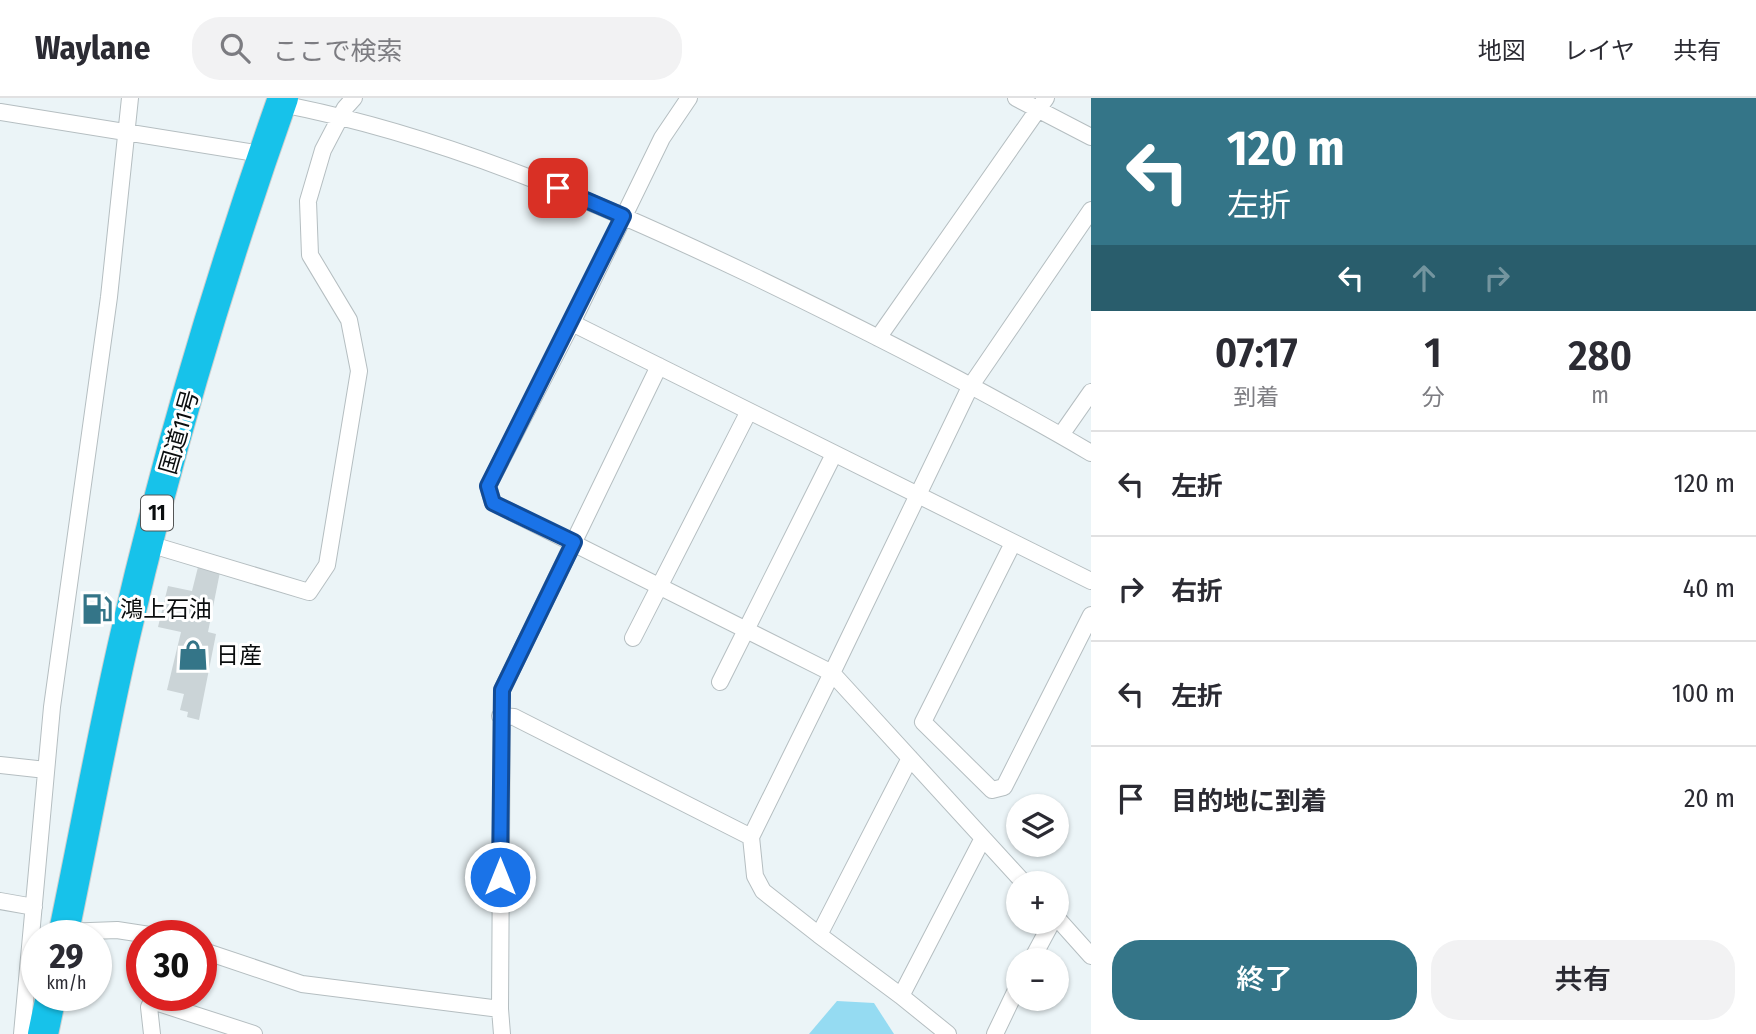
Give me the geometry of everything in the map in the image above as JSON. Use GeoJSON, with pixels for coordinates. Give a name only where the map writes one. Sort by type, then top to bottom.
{"type":"FeatureCollection","features":[{"type":"Feature","properties":{"kind":"highway","name":"国道11号"},"geometry":{"type":"LineString","coordinates":[[66,920],[125,635],[179,428],[262,154],[282,101]]}},
{"type":"Feature","properties":{"kind":"highway"},"geometry":{"type":"LineString","coordinates":[[43,1034],[48,1011]]}},
{"type":"Feature","properties":{"kind":"street"},"geometry":{"type":"LineString","coordinates":[[22,1034],[46,770],[80,491],[109,297],[130,98]]}},
{"type":"Feature","properties":{"kind":"street"},"geometry":{"type":"LineString","coordinates":[[149,544],[309,592],[327,565],[359,371],[349,320],[310,255],[308,201],[324,150],[341,116],[354,98]]}},
{"type":"Feature","properties":{"kind":"street"},"geometry":{"type":"LineString","coordinates":[[689,98],[662,138],[572,323],[488,486],[493,503],[832,673],[1013,871]]}},
{"type":"Feature","properties":{"kind":"street"},"geometry":{"type":"LineString","coordinates":[[1016,98],[1043,103],[1091,137]]}},
{"type":"Feature","properties":{"kind":"street"},"geometry":{"type":"LineString","coordinates":[[282,101],[341,116],[558,188],[623,216],[878,338],[1091,453]]}},
{"type":"Feature","properties":{"kind":"street"},"geometry":{"type":"LineString","coordinates":[[878,338],[1043,103]]}},
{"type":"Feature","properties":{"kind":"street"},"geometry":{"type":"LineString","coordinates":[[0,112],[262,154]]}},
{"type":"Feature","properties":{"kind":"street"},"geometry":{"type":"LineString","coordinates":[[947,1034],[763,891],[755,876],[751,837],[970,387],[1091,210]]}},
{"type":"Feature","properties":{"kind":"street"},"geometry":{"type":"LineString","coordinates":[[572,323],[1091,582]]}},
{"type":"Feature","properties":{"kind":"street"},"geometry":{"type":"LineString","coordinates":[[502,1034],[502,690],[659,366]]}},
{"type":"Feature","properties":{"kind":"street"},"geometry":{"type":"LineString","coordinates":[[1061,435],[1091,392]]}},
{"type":"Feature","properties":{"kind":"street"},"geometry":{"type":"LineString","coordinates":[[633,638],[749,411]]}},
{"type":"Feature","properties":{"kind":"street"},"geometry":{"type":"LineString","coordinates":[[720,682],[834,454]]}},
{"type":"Feature","properties":{"kind":"street"},"geometry":{"type":"LineString","coordinates":[[1013,543],[923,722],[992,790],[1004,787],[1091,615]]}},
{"type":"Feature","properties":{"kind":"street"},"geometry":{"type":"LineString","coordinates":[[500,716],[514,718],[751,837]]}},
{"type":"Feature","properties":{"kind":"street"},"geometry":{"type":"LineString","coordinates":[[819,935],[910,758]]}},
{"type":"Feature","properties":{"kind":"street"},"geometry":{"type":"LineString","coordinates":[[0,765],[46,770]]}},
{"type":"Feature","properties":{"kind":"street"},"geometry":{"type":"LineString","coordinates":[[901,996],[983,838]]}},
{"type":"Feature","properties":{"kind":"street"},"geometry":{"type":"LineString","coordinates":[[0,901],[34,907]]}},
{"type":"Feature","properties":{"kind":"street"},"geometry":{"type":"LineString","coordinates":[[1069,931],[1091,956]]}},
{"type":"Feature","properties":{"kind":"street"},"geometry":{"type":"LineString","coordinates":[[217,955],[302,984],[500,1009]]}},
{"type":"Feature","properties":{"kind":"street"},"geometry":{"type":"LineString","coordinates":[[152,1034],[149,1007],[152,1001],[254,1034]]}},
{"type":"Feature","properties":{"kind":"street"},"geometry":{"type":"LineString","coordinates":[[995,1034],[1006,1011]]}},
{"type":"Feature","properties":{"kind":"shaded area"},"geometry":{"type":"Polygon","coordinates":[[[837,1001],[874,1003],[894,1034],[809,1034],[837,1001]]]}},
{"type":"Feature","properties":{"kind":"building","name":"日産"},"geometry":{"type":"Polygon","coordinates":[[[198,567],[220,572],[208,632],[216,634],[199,720],[187,717],[188,712],[180,710],[184,694],[167,690],[181,632],[158,627],[168,586],[192,591],[198,567]]]}},
{"type":"Feature","properties":{"kind":"place","name":"鴻上石油"},"geometry":{"type":"Point","coordinates":[97,609]}},
{"type":"Feature","properties":{"kind":"place","name":"日産"},"geometry":{"type":"Point","coordinates":[193,655]}},
{"type":"Feature","properties":{"kind":"route"},"geometry":{"type":"LineString","coordinates":[[500,877],[502,690],[574,542],[493,503],[488,486],[572,323],[623,216],[558,188]]}}]}
